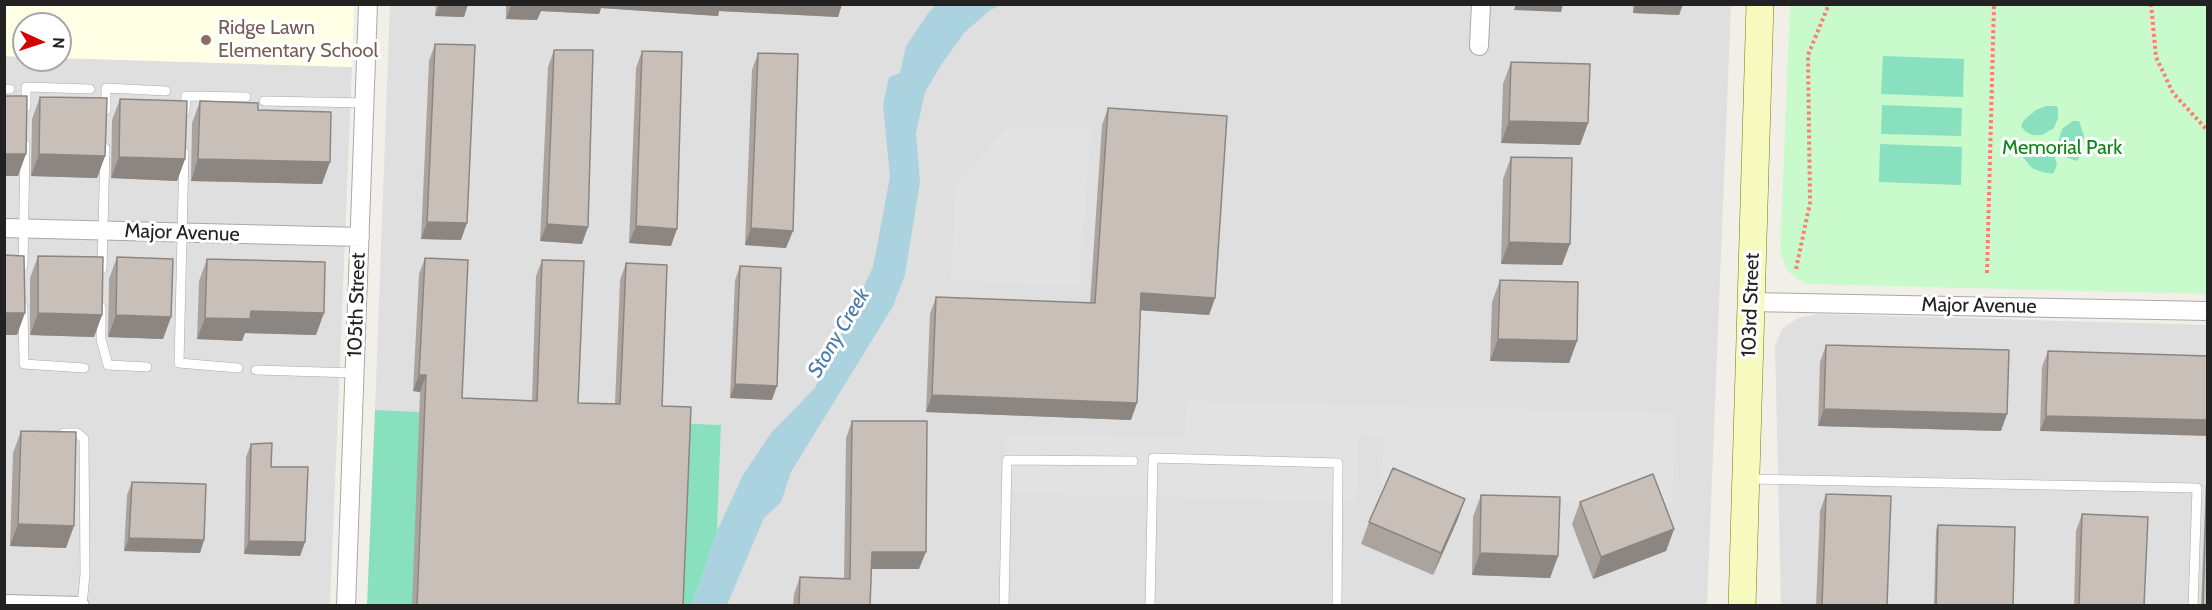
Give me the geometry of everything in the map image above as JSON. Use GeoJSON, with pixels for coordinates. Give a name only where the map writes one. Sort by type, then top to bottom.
{"type":"FeatureCollection","features":[{"type":"Feature","properties":{"kind":"street","name":"105th Street"},"geometry":{"type":"LineString","coordinates":[[346,606],[368,4]]}},
{"type":"Feature","properties":{"kind":"street"},"geometry":{"type":"LineString","coordinates":[[1479,46],[1481,4]]}},
{"type":"Feature","properties":{"kind":"street","name":"103rd Street"},"geometry":{"type":"LineString","coordinates":[[1742,606],[1760,4]]}},
{"type":"Feature","properties":{"kind":"street","name":"Major Avenue"},"geometry":{"type":"LineString","coordinates":[[4,228],[360,237]]}},
{"type":"Feature","properties":{"kind":"street","name":"Major Avenue"},"geometry":{"type":"LineString","coordinates":[[1751,302],[2208,311]]}},
{"type":"Feature","properties":{"kind":"street"},"geometry":{"type":"LineString","coordinates":[[4,604],[81,606]]}},
{"type":"Feature","properties":{"kind":"lane"},"geometry":{"type":"LineString","coordinates":[[25,123],[26,87],[90,89]]}},
{"type":"Feature","properties":{"kind":"lane"},"geometry":{"type":"LineString","coordinates":[[105,123],[106,88],[166,91]]}},
{"type":"Feature","properties":{"kind":"lane"},"geometry":{"type":"LineString","coordinates":[[185,119],[186,96],[246,97]]}},
{"type":"Feature","properties":{"kind":"lane"},"geometry":{"type":"LineString","coordinates":[[264,100],[364,103]]}},
{"type":"Feature","properties":{"kind":"lane"},"geometry":{"type":"LineString","coordinates":[[23,280],[25,134]]}},
{"type":"Feature","properties":{"kind":"lane"},"geometry":{"type":"LineString","coordinates":[[102,274],[105,135]]}},
{"type":"Feature","properties":{"kind":"lane"},"geometry":{"type":"LineString","coordinates":[[184,142],[179,363],[238,368]]}},
{"type":"Feature","properties":{"kind":"lane"},"geometry":{"type":"LineString","coordinates":[[102,296],[101,339],[108,365],[147,367]]}},
{"type":"Feature","properties":{"kind":"lane"},"geometry":{"type":"LineString","coordinates":[[23,301],[24,364],[84,368]]}},
{"type":"Feature","properties":{"kind":"lane"},"geometry":{"type":"LineString","coordinates":[[256,370],[355,374]]}},
{"type":"Feature","properties":{"kind":"lane"},"geometry":{"type":"LineString","coordinates":[[57,433],[77,433],[84,439],[85,574],[81,606]]}},
{"type":"Feature","properties":{"kind":"lane"},"geometry":{"type":"LineString","coordinates":[[1150,606],[1153,458],[1338,463],[1337,606]]}},
{"type":"Feature","properties":{"kind":"lane"},"geometry":{"type":"LineString","coordinates":[[1004,606],[1007,460],[1133,461]]}},
{"type":"Feature","properties":{"kind":"lane"},"geometry":{"type":"LineString","coordinates":[[1745,478],[2197,488],[2193,606]]}},
{"type":"Feature","properties":{"kind":"path"},"geometry":{"type":"LineString","coordinates":[[1796,269],[1810,203],[1808,55],[1829,4]]}},
{"type":"Feature","properties":{"kind":"path"},"geometry":{"type":"LineString","coordinates":[[1987,273],[1994,4]]}},
{"type":"Feature","properties":{"kind":"path"},"geometry":{"type":"LineString","coordinates":[[2151,4],[2157,57],[2173,93],[2208,131]]}},
{"type":"Feature","properties":{"kind":"shaded area","name":"Ridge Lawn Elementary School"},"geometry":{"type":"Polygon","coordinates":[[[5,5],[354,5],[352,67],[72,58],[72,12],[12,12],[12,56],[5,56],[5,5]]]}},
{"type":"Feature","properties":{"kind":"shaded area"},"geometry":{"type":"Polygon","coordinates":[[[390,5],[1731,5],[1707,605],[692,605],[717,531],[721,425],[375,410],[390,5]]]}},
{"type":"Feature","properties":{"kind":"shaded area"},"geometry":{"type":"Polygon","coordinates":[[[4,56],[12,56],[12,72],[72,72],[72,58],[352,67],[330,605],[5,605],[4,56]]]}},
{"type":"Feature","properties":{"kind":"shaded area"},"geometry":{"type":"Polygon","coordinates":[[[1006,128],[1091,128],[1079,286],[951,280],[956,186],[1006,128]]]}},
{"type":"Feature","properties":{"kind":"shaded area"},"geometry":{"type":"Polygon","coordinates":[[[1818,314],[2207,325],[2207,605],[1781,605],[1775,347],[1782,329],[1798,318],[1818,314]]]}},
{"type":"Feature","properties":{"kind":"shaded area"},"geometry":{"type":"Polygon","coordinates":[[[1186,401],[1675,413],[1673,504],[1381,497],[1383,436],[1358,435],[1356,502],[1005,493],[1006,434],[1185,438],[1186,401]]]}},
{"type":"Feature","properties":{"kind":"green space","name":"Memorial Park"},"geometry":{"type":"Polygon","coordinates":[[[1790,5],[2207,5],[2207,294],[1806,284],[1795,277],[1787,270],[1780,251],[1790,5]]]}},
{"type":"Feature","properties":{"kind":"green space"},"geometry":{"type":"Polygon","coordinates":[[[1883,56],[1964,59],[1963,97],[1881,94],[1883,56]]]}},
{"type":"Feature","properties":{"kind":"green space"},"geometry":{"type":"Polygon","coordinates":[[[1882,105],[1962,108],[1961,136],[1881,134],[1882,105]]]}},
{"type":"Feature","properties":{"kind":"green space"},"geometry":{"type":"Polygon","coordinates":[[[2046,106],[2057,106],[2058,118],[2054,128],[2042,135],[2032,135],[2025,131],[2021,126],[2024,120],[2036,110],[2046,106]]]}},
{"type":"Feature","properties":{"kind":"green space"},"geometry":{"type":"Polygon","coordinates":[[[2073,121],[2079,121],[2084,136],[2082,152],[2077,161],[2066,157],[2061,152],[2058,143],[2062,129],[2073,121]]]}},
{"type":"Feature","properties":{"kind":"green space"},"geometry":{"type":"Polygon","coordinates":[[[1880,144],[1962,147],[1961,185],[1879,182],[1880,144]]]}},
{"type":"Feature","properties":{"kind":"green space"},"geometry":{"type":"Polygon","coordinates":[[[2045,144],[2053,151],[2057,165],[2053,174],[2032,168],[2022,156],[2019,151],[2026,145],[2045,144]]]}},
{"type":"Feature","properties":{"kind":"green space"},"geometry":{"type":"Polygon","coordinates":[[[375,410],[721,425],[717,531],[692,605],[367,606],[375,410]]]}},
{"type":"Feature","properties":{"kind":"water"},"geometry":{"type":"Polygon","coordinates":[[[936,5],[1002,5],[990,10],[964,33],[925,92],[916,133],[920,182],[905,275],[893,306],[791,472],[781,502],[764,518],[727,605],[692,605],[717,531],[743,475],[771,433],[815,388],[873,267],[890,177],[883,105],[889,77],[900,73],[906,46],[936,5]]]}},
{"type":"Feature","properties":{"kind":"building"},"geometry":{"type":"Polygon","coordinates":[[[542,4],[542,6],[511,5],[542,4]]]}},
{"type":"Feature","properties":{"kind":"building"},"geometry":{"type":"Polygon","coordinates":[[[435,44],[475,45],[467,223],[427,222],[435,44]]]}},
{"type":"Feature","properties":{"kind":"building"},"geometry":{"type":"Polygon","coordinates":[[[554,50],[593,50],[588,227],[547,224],[554,50]]]}},
{"type":"Feature","properties":{"kind":"building"},"geometry":{"type":"Polygon","coordinates":[[[642,51],[682,52],[677,229],[636,226],[642,51]]]}},
{"type":"Feature","properties":{"kind":"building"},"geometry":{"type":"Polygon","coordinates":[[[758,53],[798,54],[793,231],[751,228],[758,53]]]}},
{"type":"Feature","properties":{"kind":"building"},"geometry":{"type":"Polygon","coordinates":[[[1511,62],[1590,64],[1588,123],[1509,121],[1511,62]]]}},
{"type":"Feature","properties":{"kind":"building"},"geometry":{"type":"Polygon","coordinates":[[[4,96],[27,96],[26,154],[4,154],[4,96]]]}},
{"type":"Feature","properties":{"kind":"building"},"geometry":{"type":"Polygon","coordinates":[[[40,97],[107,98],[105,156],[39,154],[40,97]]]}},
{"type":"Feature","properties":{"kind":"building"},"geometry":{"type":"Polygon","coordinates":[[[120,99],[187,101],[185,159],[119,157],[120,99]]]}},
{"type":"Feature","properties":{"kind":"building"},"geometry":{"type":"Polygon","coordinates":[[[200,101],[258,103],[258,110],[331,112],[330,162],[198,159],[200,101]]]}},
{"type":"Feature","properties":{"kind":"building"},"geometry":{"type":"Polygon","coordinates":[[[1108,108],[1227,116],[1215,298],[1141,293],[1137,403],[932,395],[936,297],[1095,303],[1108,108]]]}},
{"type":"Feature","properties":{"kind":"building"},"geometry":{"type":"Polygon","coordinates":[[[1511,157],[1572,158],[1570,244],[1509,242],[1511,157]]]}},
{"type":"Feature","properties":{"kind":"building"},"geometry":{"type":"Polygon","coordinates":[[[4,255],[24,256],[25,313],[4,313],[4,255]]]}},
{"type":"Feature","properties":{"kind":"building"},"geometry":{"type":"Polygon","coordinates":[[[38,256],[103,257],[102,315],[38,313],[38,256]]]}},
{"type":"Feature","properties":{"kind":"building"},"geometry":{"type":"Polygon","coordinates":[[[117,257],[173,259],[171,317],[116,315],[117,257]]]}},
{"type":"Feature","properties":{"kind":"building"},"geometry":{"type":"Polygon","coordinates":[[[425,258],[468,260],[462,398],[537,401],[542,260],[584,261],[578,403],[620,404],[626,263],[667,265],[662,406],[691,407],[683,606],[417,606],[426,375],[419,375],[425,258]]]}},
{"type":"Feature","properties":{"kind":"building"},"geometry":{"type":"Polygon","coordinates":[[[207,259],[325,262],[324,313],[251,311],[250,319],[205,318],[207,259]]]}},
{"type":"Feature","properties":{"kind":"building"},"geometry":{"type":"Polygon","coordinates":[[[740,266],[781,268],[777,386],[735,384],[740,266]]]}},
{"type":"Feature","properties":{"kind":"building"},"geometry":{"type":"Polygon","coordinates":[[[1500,280],[1578,282],[1577,341],[1498,339],[1500,280]]]}},
{"type":"Feature","properties":{"kind":"building"},"geometry":{"type":"Polygon","coordinates":[[[1826,345],[2009,350],[2007,414],[1824,409],[1826,345]]]}},
{"type":"Feature","properties":{"kind":"building"},"geometry":{"type":"Polygon","coordinates":[[[2048,351],[2208,356],[2208,420],[2046,416],[2048,351]]]}},
{"type":"Feature","properties":{"kind":"building"},"geometry":{"type":"Polygon","coordinates":[[[852,421],[927,421],[926,552],[872,552],[870,606],[799,606],[800,577],[850,579],[852,421]]]}},
{"type":"Feature","properties":{"kind":"building"},"geometry":{"type":"Polygon","coordinates":[[[21,431],[76,432],[74,526],[18,524],[21,431]]]}},
{"type":"Feature","properties":{"kind":"building"},"geometry":{"type":"Polygon","coordinates":[[[272,443],[271,467],[308,467],[305,542],[249,541],[251,444],[272,443]]]}},
{"type":"Feature","properties":{"kind":"building"},"geometry":{"type":"Polygon","coordinates":[[[1393,468],[1465,499],[1441,553],[1369,522],[1393,468]]]}},
{"type":"Feature","properties":{"kind":"building"},"geometry":{"type":"Polygon","coordinates":[[[1653,474],[1674,529],[1601,557],[1580,502],[1653,474]]]}},
{"type":"Feature","properties":{"kind":"building"},"geometry":{"type":"Polygon","coordinates":[[[2207,476],[2208,606],[2203,606],[2207,476]]]}},
{"type":"Feature","properties":{"kind":"building"},"geometry":{"type":"Polygon","coordinates":[[[132,482],[206,484],[204,540],[129,538],[132,482]]]}},
{"type":"Feature","properties":{"kind":"building"},"geometry":{"type":"Polygon","coordinates":[[[1826,494],[1891,496],[1887,606],[1822,606],[1826,494]]]}},
{"type":"Feature","properties":{"kind":"building"},"geometry":{"type":"Polygon","coordinates":[[[1481,495],[1560,497],[1558,556],[1480,553],[1481,495]]]}},
{"type":"Feature","properties":{"kind":"building"},"geometry":{"type":"Polygon","coordinates":[[[2082,514],[2148,517],[2144,606],[2079,606],[2082,514]]]}},
{"type":"Feature","properties":{"kind":"building"},"geometry":{"type":"Polygon","coordinates":[[[1938,525],[2015,527],[2013,606],[1936,606],[1938,525]]]}},
{"type":"Feature","properties":{"kind":"place","name":"Ridge Lawn Elementary School"},"geometry":{"type":"Point","coordinates":[206,40]}},
{"type":"Feature","properties":{"kind":"water label","name":"Stony Creek"},"geometry":{"type":"Point","coordinates":[839,333]}}]}
